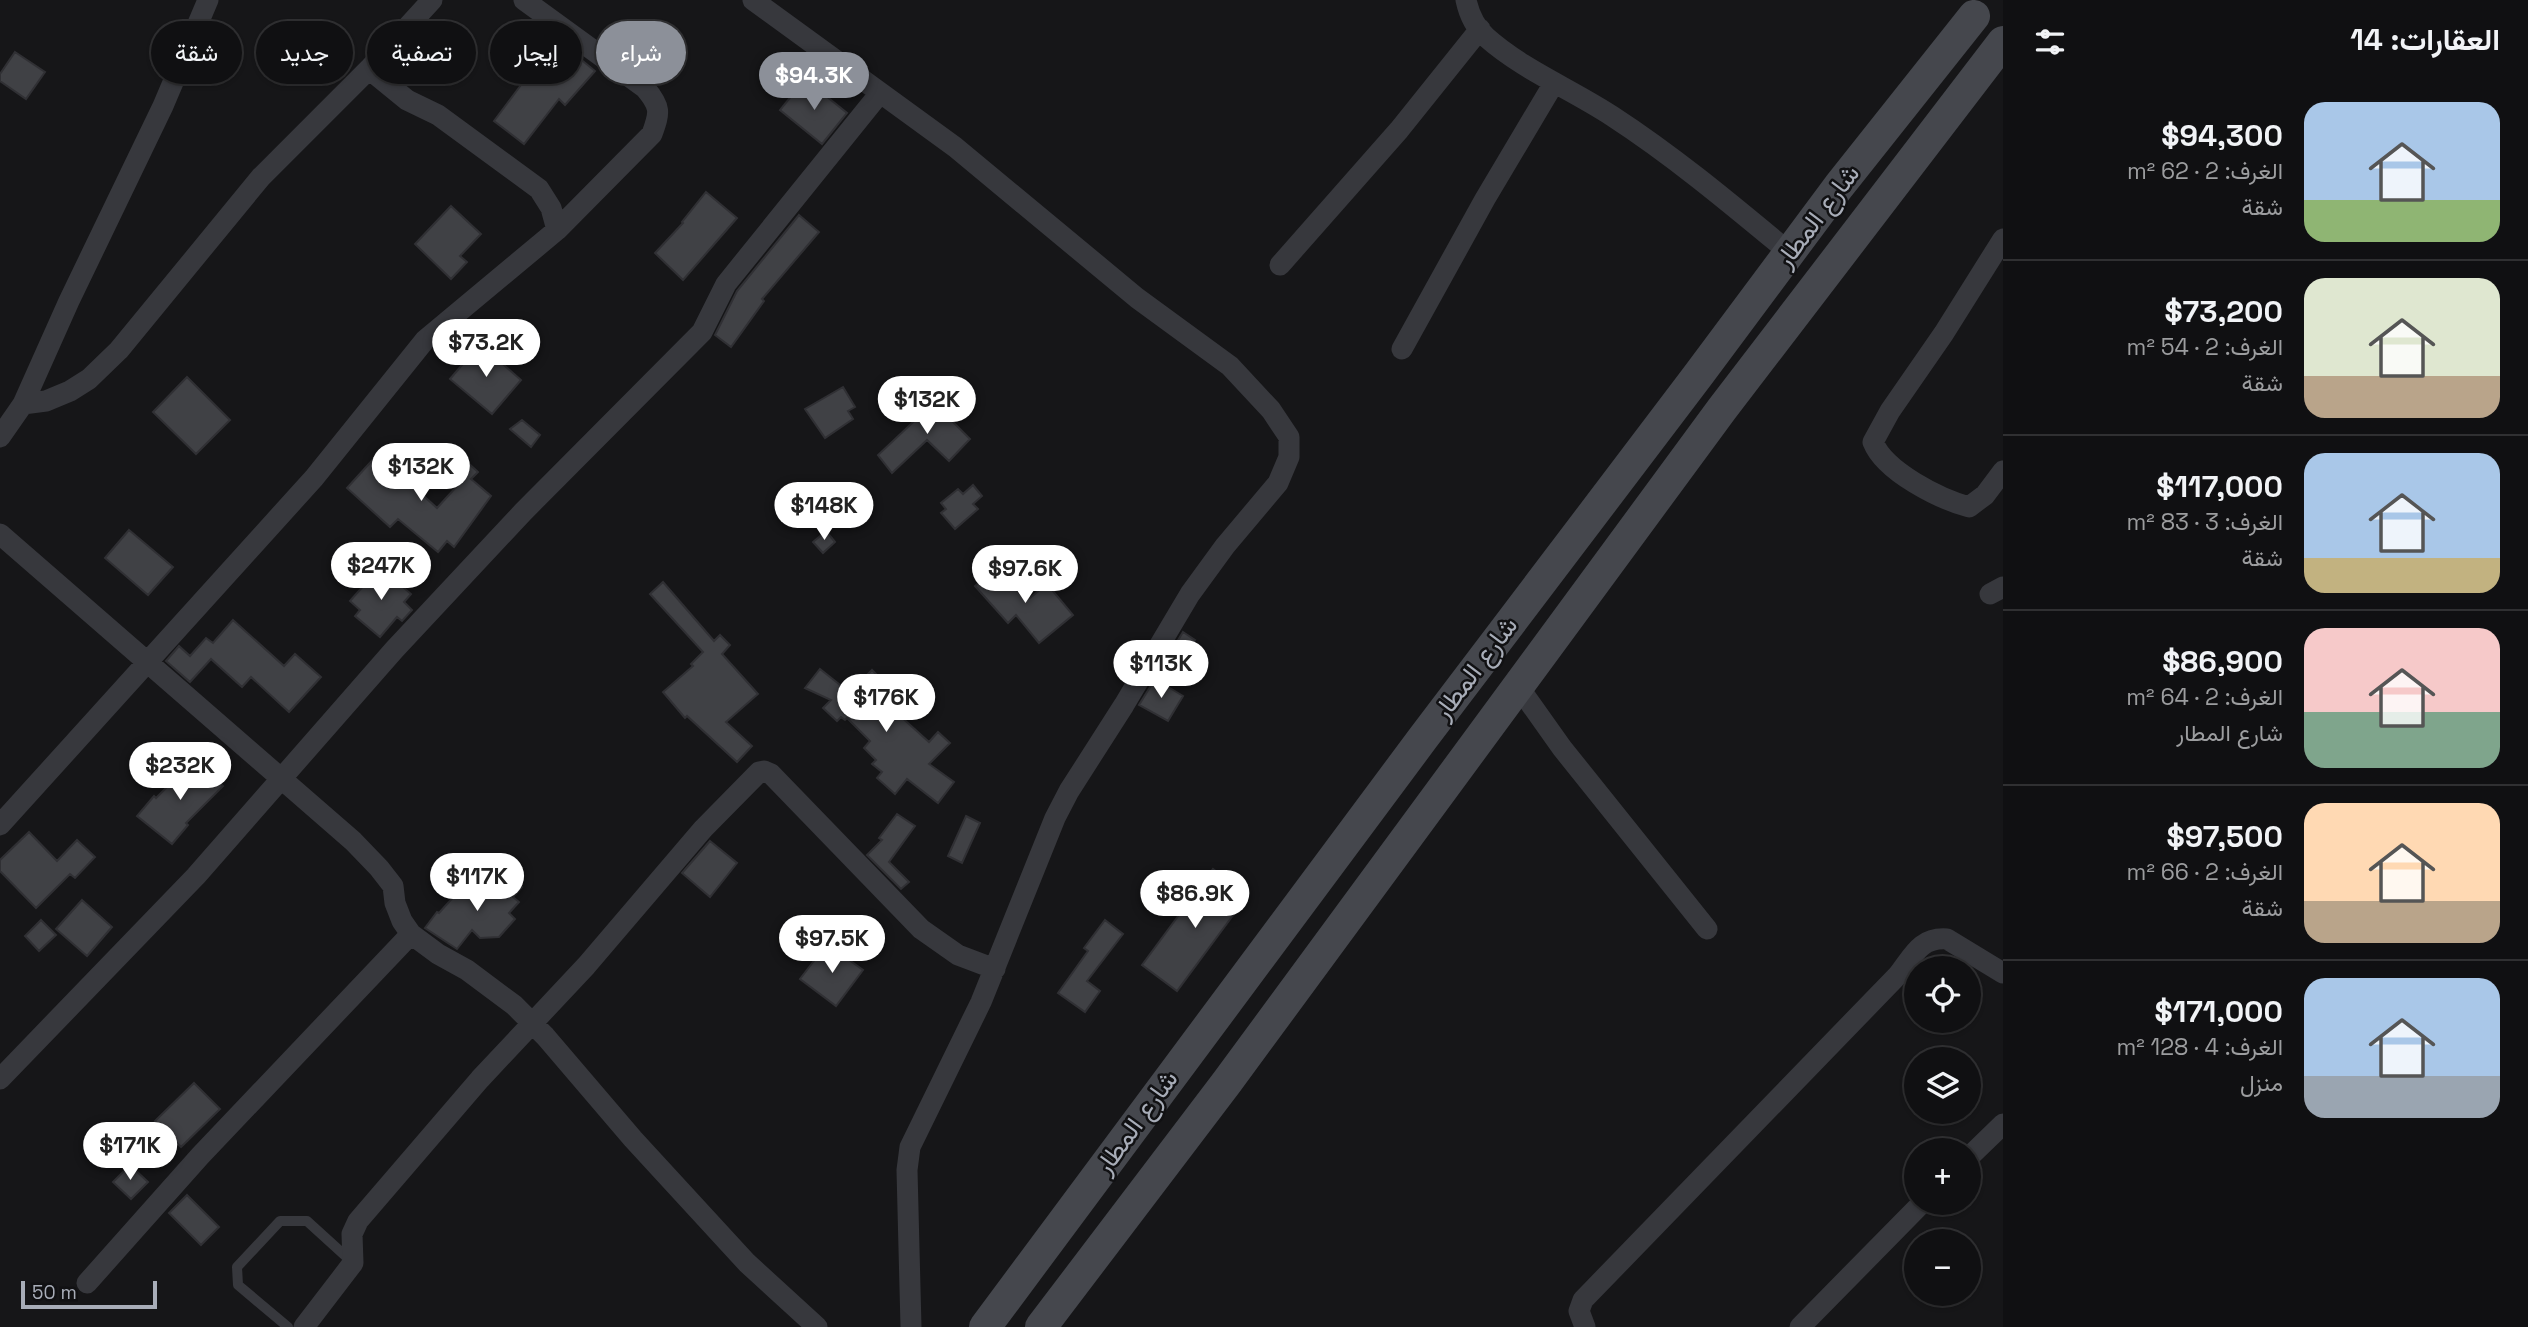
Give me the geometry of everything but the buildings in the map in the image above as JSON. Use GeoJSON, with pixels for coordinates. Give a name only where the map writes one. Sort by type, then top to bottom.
{"type":"FeatureCollection","features":[{"type":"Feature","properties":{"kind":"street"},"geometry":{"type":"LineString","coordinates":[[0,437],[23,404],[69,301],[163,106],[208,0]]}},
{"type":"Feature","properties":{"kind":"street"},"geometry":{"type":"LineString","coordinates":[[413,21],[432,0]]}},
{"type":"Feature","properties":{"kind":"street"},"geometry":{"type":"LineString","coordinates":[[0,825],[314,478],[425,341],[557,230],[652,134],[659,116],[657,102],[645,88],[524,0]]}},
{"type":"Feature","properties":{"kind":"street"},"geometry":{"type":"LineString","coordinates":[[753,0],[954,147],[1137,298],[1230,366],[1271,410],[1289,437],[1291,447],[1278,483],[1225,546],[1190,594],[1069,791],[1055,818],[995,969],[907,1158],[912,1327]]}},
{"type":"Feature","properties":{"kind":"street"},"geometry":{"type":"LineString","coordinates":[[1466,0],[1472,19],[1486,36],[1554,83],[1614,117],[1704,181],[1790,253]]}},
{"type":"Feature","properties":{"kind":"street"},"geometry":{"type":"LineString","coordinates":[[1971,8],[1982,26],[2003,40]]}},
{"type":"Feature","properties":{"kind":"street","name":"شارع المطار"},"geometry":{"type":"LineString","coordinates":[[985,1327],[1971,8]]}},
{"type":"Feature","properties":{"kind":"street"},"geometry":{"type":"LineString","coordinates":[[1280,265],[1399,130],[1480,29]]}},
{"type":"Feature","properties":{"kind":"street","name":"شارع المطار"},"geometry":{"type":"LineString","coordinates":[[1041,1327],[1227,1082],[1722,409],[2003,40]]}},
{"type":"Feature","properties":{"kind":"street"},"geometry":{"type":"LineString","coordinates":[[23,404],[46,401],[69,391],[99,370],[119,350],[261,177],[367,71]]}},
{"type":"Feature","properties":{"kind":"street"},"geometry":{"type":"LineString","coordinates":[[1402,349],[1485,199],[1554,83]]}},
{"type":"Feature","properties":{"kind":"street"},"geometry":{"type":"LineString","coordinates":[[387,84],[407,100],[438,115],[538,189],[551,208],[557,230]]}},
{"type":"Feature","properties":{"kind":"street"},"geometry":{"type":"LineString","coordinates":[[0,1079],[196,876],[394,650],[523,512],[702,332],[726,284],[880,93]]}},
{"type":"Feature","properties":{"kind":"street"},"geometry":{"type":"LineString","coordinates":[[2003,239],[1890,411],[1873,442],[1877,451],[1889,463],[1928,492],[1969,507],[1985,495],[2003,471]]}},
{"type":"Feature","properties":{"kind":"street"},"geometry":{"type":"LineString","coordinates":[[0,534],[353,841],[393,886],[395,903],[411,934],[514,1004],[747,1263],[817,1327]]}},
{"type":"Feature","properties":{"kind":"street"},"geometry":{"type":"LineString","coordinates":[[1518,685],[1562,748],[1707,929]]}},
{"type":"Feature","properties":{"kind":"street"},"geometry":{"type":"LineString","coordinates":[[1423,738],[1459,766]]}},
{"type":"Feature","properties":{"kind":"street"},"geometry":{"type":"LineString","coordinates":[[304,1327],[353,1263],[353,1227],[480,1079],[533,1025],[641,904],[703,829],[759,772],[771,774],[921,929],[957,955],[995,969]]}},
{"type":"Feature","properties":{"kind":"street"},"geometry":{"type":"LineString","coordinates":[[86,1283],[200,1156],[411,934]]}},
{"type":"Feature","properties":{"kind":"street"},"geometry":{"type":"LineString","coordinates":[[1585,1327],[1579,1311],[1583,1300],[1898,975],[1923,942],[1936,938],[1947,939],[2003,973]]}},
{"type":"Feature","properties":{"kind":"street"},"geometry":{"type":"LineString","coordinates":[[1981,1145],[2003,1124]]}},
{"type":"Feature","properties":{"kind":"street"},"geometry":{"type":"LineString","coordinates":[[1800,1327],[1910,1215]]}},
{"type":"Feature","properties":{"kind":"lane"},"geometry":{"type":"LineString","coordinates":[[288,1327],[238,1285],[237,1277],[237,1267],[280,1221],[307,1221],[353,1263]]}}]}
